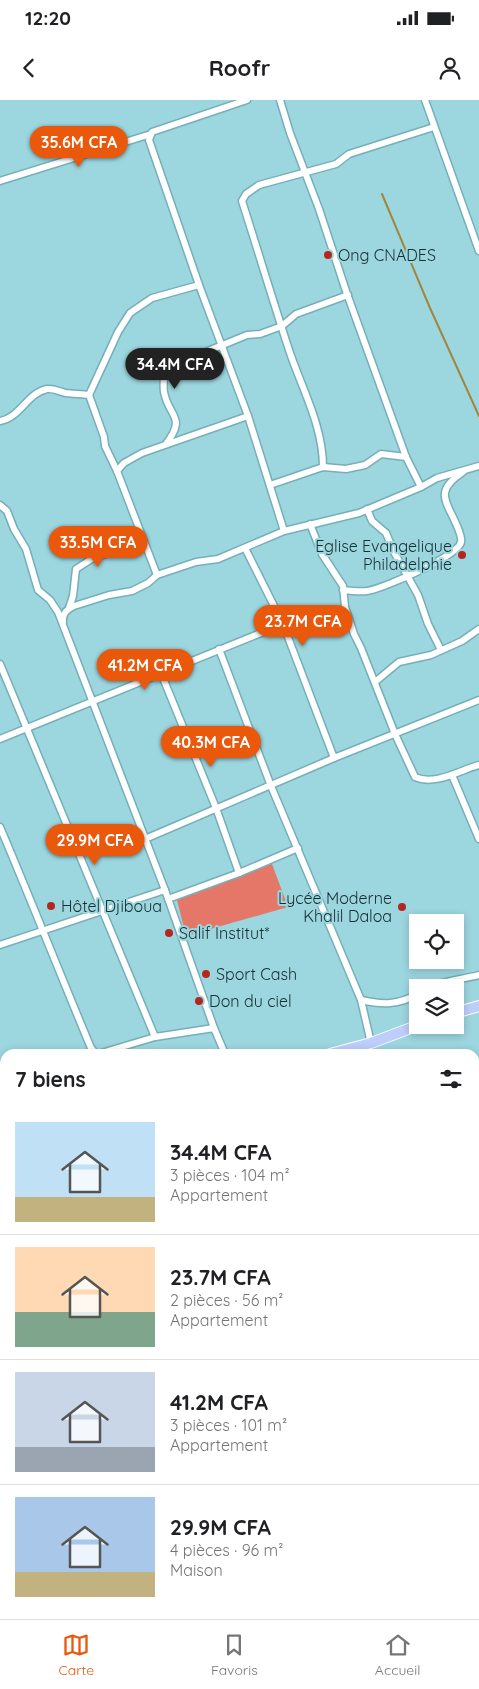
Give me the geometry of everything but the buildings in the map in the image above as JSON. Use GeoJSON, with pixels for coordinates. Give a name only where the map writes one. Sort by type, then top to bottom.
{"type":"FeatureCollection","features":[{"type":"Feature","properties":{"kind":"main road"},"geometry":{"type":"LineString","coordinates":[[464,1010],[479,1006]]}},
{"type":"Feature","properties":{"kind":"main road"},"geometry":{"type":"LineString","coordinates":[[349,1049],[409,1029]]}},
{"type":"Feature","properties":{"kind":"street"},"geometry":{"type":"LineString","coordinates":[[0,181],[150,134],[247,100]]}},
{"type":"Feature","properties":{"kind":"street"},"geometry":{"type":"LineString","coordinates":[[280,100],[290,133],[320,209],[348,295],[406,457],[421,487]]}},
{"type":"Feature","properties":{"kind":"street"},"geometry":{"type":"LineString","coordinates":[[425,100],[479,251]]}},
{"type":"Feature","properties":{"kind":"street"},"geometry":{"type":"LineString","coordinates":[[323,467],[323,449],[319,431],[290,352],[242,201],[246,194],[259,185],[336,164],[349,154],[434,127]]}},
{"type":"Feature","properties":{"kind":"street"},"geometry":{"type":"LineString","coordinates":[[150,134],[149,140],[220,346],[248,416],[284,530]]}},
{"type":"Feature","properties":{"kind":"street"},"geometry":{"type":"LineString","coordinates":[[157,575],[117,471],[105,446],[104,437],[90,396],[118,332],[130,313],[152,298],[199,285]]}},
{"type":"Feature","properties":{"kind":"street"},"geometry":{"type":"LineString","coordinates":[[166,444],[175,432],[176,423],[164,392],[164,375],[174,365],[247,335],[260,334],[282,326],[296,314],[348,295]]}},
{"type":"Feature","properties":{"kind":"street"},"geometry":{"type":"LineString","coordinates":[[0,421],[11,418],[31,398],[39,392],[49,389],[90,396]]}},
{"type":"Feature","properties":{"kind":"street"},"geometry":{"type":"LineString","coordinates":[[117,471],[124,463],[142,453],[248,416]]}},
{"type":"Feature","properties":{"kind":"street"},"geometry":{"type":"LineString","coordinates":[[270,485],[323,467],[346,469],[365,465],[381,454],[406,457]]}},
{"type":"Feature","properties":{"kind":"street"},"geometry":{"type":"LineString","coordinates":[[69,608],[104,596],[132,591],[148,583],[157,575],[196,562],[218,559],[284,530],[367,509],[421,487],[437,478],[479,466]]}},
{"type":"Feature","properties":{"kind":"street"},"geometry":{"type":"LineString","coordinates":[[343,590],[366,591],[409,577],[458,548],[461,536],[445,501],[444,494],[446,487],[453,479],[471,468]]}},
{"type":"Feature","properties":{"kind":"street"},"geometry":{"type":"LineString","coordinates":[[0,505],[7,510],[14,529],[26,549],[38,590],[54,606],[63,627],[165,890],[223,1049]]}},
{"type":"Feature","properties":{"kind":"street"},"geometry":{"type":"LineString","coordinates":[[367,509],[372,520],[386,532],[394,552],[418,595],[428,624],[441,650]]}},
{"type":"Feature","properties":{"kind":"street"},"geometry":{"type":"LineString","coordinates":[[310,524],[322,554],[336,574],[343,590],[354,634],[395,734],[415,777],[421,780],[452,775],[479,765]]}},
{"type":"Feature","properties":{"kind":"street"},"geometry":{"type":"LineString","coordinates":[[63,627],[63,615],[69,608],[73,596],[76,569],[92,558],[144,542]]}},
{"type":"Feature","properties":{"kind":"street"},"geometry":{"type":"LineString","coordinates":[[245,548],[282,624],[334,758]]}},
{"type":"Feature","properties":{"kind":"street"},"geometry":{"type":"LineString","coordinates":[[0,738],[282,624]]}},
{"type":"Feature","properties":{"kind":"street"},"geometry":{"type":"LineString","coordinates":[[375,682],[399,662],[431,655],[462,641],[479,629]]}},
{"type":"Feature","properties":{"kind":"street"},"geometry":{"type":"LineString","coordinates":[[218,649],[271,786],[361,1000],[371,1043]]}},
{"type":"Feature","properties":{"kind":"street"},"geometry":{"type":"LineString","coordinates":[[0,664],[155,1037]]}},
{"type":"Feature","properties":{"kind":"street"},"geometry":{"type":"LineString","coordinates":[[161,673],[216,808],[239,872]]}},
{"type":"Feature","properties":{"kind":"street"},"geometry":{"type":"LineString","coordinates":[[145,839],[334,758],[479,700]]}},
{"type":"Feature","properties":{"kind":"street"},"geometry":{"type":"LineString","coordinates":[[452,775],[479,838]]}},
{"type":"Feature","properties":{"kind":"street"},"geometry":{"type":"LineString","coordinates":[[0,827],[92,1049]]}},
{"type":"Feature","properties":{"kind":"street"},"geometry":{"type":"LineString","coordinates":[[168,899],[298,848]]}},
{"type":"Feature","properties":{"kind":"street"},"geometry":{"type":"LineString","coordinates":[[0,945],[165,890]]}},
{"type":"Feature","properties":{"kind":"street"},"geometry":{"type":"LineString","coordinates":[[454,979],[479,975]]}},
{"type":"Feature","properties":{"kind":"street"},"geometry":{"type":"LineString","coordinates":[[361,1000],[388,1004],[409,998]]}},
{"type":"Feature","properties":{"kind":"street"},"geometry":{"type":"LineString","coordinates":[[114,1049],[155,1037],[214,1028]]}},
{"type":"Feature","properties":{"kind":"shaded area"},"geometry":{"type":"Polygon","coordinates":[[[272,864],[288,907],[186,936],[177,900],[272,864]]]}},
{"type":"Feature","properties":{"kind":"waterway"},"geometry":{"type":"LineString","coordinates":[[382,194],[430,308],[479,416]]}},
{"type":"Feature","properties":{"kind":"place","name":"Ong CNADES"},"geometry":{"type":"Point","coordinates":[328,255]}},
{"type":"Feature","properties":{"kind":"place","name":"Eglise Evangelique Philadelphie"},"geometry":{"type":"Point","coordinates":[462,555]}},
{"type":"Feature","properties":{"kind":"place","name":"Hôtel Djiboua"},"geometry":{"type":"Point","coordinates":[51,906]}},
{"type":"Feature","properties":{"kind":"place","name":"Lycée Moderne Khalil Daloa"},"geometry":{"type":"Point","coordinates":[402,907]}},
{"type":"Feature","properties":{"kind":"place","name":"Salif Institut*"},"geometry":{"type":"Point","coordinates":[169,933]}},
{"type":"Feature","properties":{"kind":"place","name":"Sport Cash"},"geometry":{"type":"Point","coordinates":[206,974]}},
{"type":"Feature","properties":{"kind":"place","name":"Don du ciel"},"geometry":{"type":"Point","coordinates":[199,1001]}}]}
